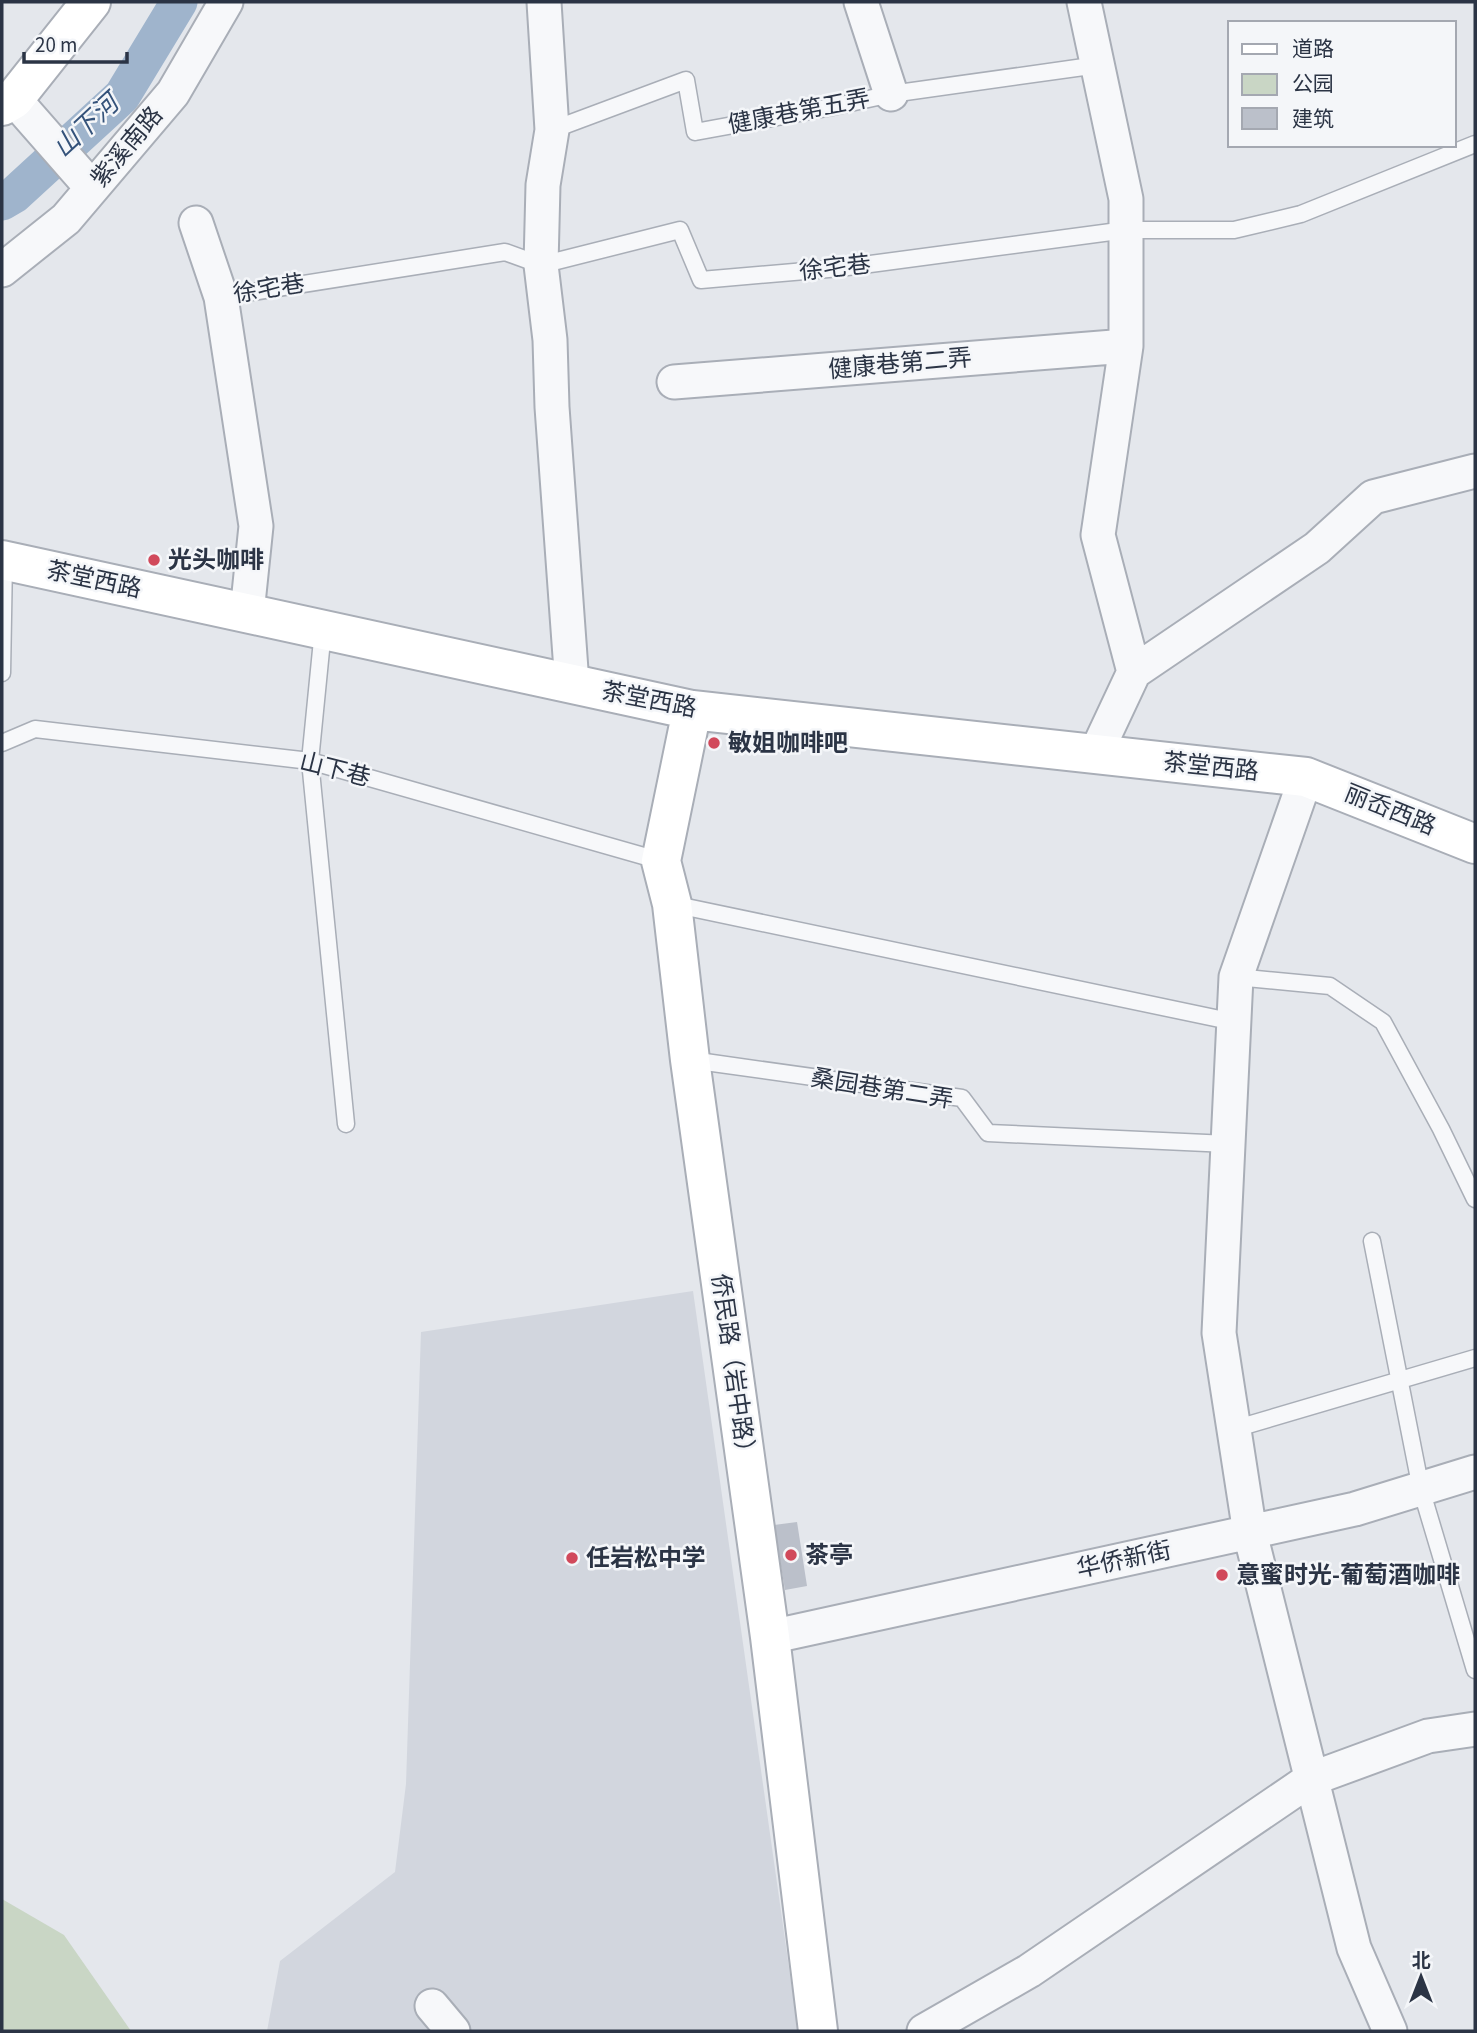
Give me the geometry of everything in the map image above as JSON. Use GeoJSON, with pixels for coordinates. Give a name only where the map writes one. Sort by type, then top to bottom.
{"type":"FeatureCollection","features":[{"type":"Feature","properties":{"kind":"street"},"geometry":{"type":"LineString","coordinates":[[91,2],[8,103],[92,188]]}},
{"type":"Feature","properties":{"kind":"street","name":"紫溪南路"},"geometry":{"type":"LineString","coordinates":[[2,270],[66,219],[173,93],[226,2]]}},
{"type":"Feature","properties":{"kind":"street"},"geometry":{"type":"LineString","coordinates":[[544,2],[552,130],[543,185],[541,265],[550,340],[552,407],[572,684]]}},
{"type":"Feature","properties":{"kind":"street"},"geometry":{"type":"LineString","coordinates":[[861,2],[891,94]]}},
{"type":"Feature","properties":{"kind":"street"},"geometry":{"type":"LineString","coordinates":[[1084,2],[1126,200],[1126,345],[1098,535],[1134,672]]}},
{"type":"Feature","properties":{"kind":"street"},"geometry":{"type":"LineString","coordinates":[[196,223],[221,297],[256,526],[247,613]]}},
{"type":"Feature","properties":{"kind":"street","name":"健康巷第二弄"},"geometry":{"type":"LineString","coordinates":[[674,382],[1126,345]]}},
{"type":"Feature","properties":{"kind":"street"},"geometry":{"type":"LineString","coordinates":[[1095,755],[1134,672],[1317,548],[1373,497],[1475,471]]}},
{"type":"Feature","properties":{"kind":"street","name":"茶堂西路"},"geometry":{"type":"LineString","coordinates":[[3,560],[692,710],[1306,777]]}},
{"type":"Feature","properties":{"kind":"street","name":"侨民路（岩中路）"},"geometry":{"type":"LineString","coordinates":[[692,710],[661,861],[672,904],[690,1060],[770,1637],[817,2031]]}},
{"type":"Feature","properties":{"kind":"street"},"geometry":{"type":"LineString","coordinates":[[1306,777],[1236,978],[1219,1333],[1250,1533],[1354,1948],[1390,2031]]}},
{"type":"Feature","properties":{"kind":"street","name":"丽岙西路"},"geometry":{"type":"LineString","coordinates":[[1306,777],[1475,844]]}},
{"type":"Feature","properties":{"kind":"street","name":"华侨新街"},"geometry":{"type":"LineString","coordinates":[[770,1637],[1355,1509],[1475,1472]]}},
{"type":"Feature","properties":{"kind":"street"},"geometry":{"type":"LineString","coordinates":[[924,2031],[1029,1971],[1311,1779],[1428,1736],[1475,1729]]}},
{"type":"Feature","properties":{"kind":"street"},"geometry":{"type":"LineString","coordinates":[[432,2006],[453,2031]]}},
{"type":"Feature","properties":{"kind":"lane","name":"健康巷第五弄"},"geometry":{"type":"LineString","coordinates":[[552,130],[686,79],[695,132],[891,94],[1098,65]]}},
{"type":"Feature","properties":{"kind":"lane","name":"徐宅巷"},"geometry":{"type":"LineString","coordinates":[[221,297],[505,252],[541,265],[680,230],[701,280],[840,268],[1126,230],[1234,230],[1300,214],[1475,144]]}},
{"type":"Feature","properties":{"kind":"lane"},"geometry":{"type":"LineString","coordinates":[[2,673],[3,560]]}},
{"type":"Feature","properties":{"kind":"lane"},"geometry":{"type":"LineString","coordinates":[[323,630],[310,761],[346,1124]]}},
{"type":"Feature","properties":{"kind":"lane","name":"山下巷"},"geometry":{"type":"LineString","coordinates":[[2,743],[35,729],[310,761],[661,861]]}},
{"type":"Feature","properties":{"kind":"lane"},"geometry":{"type":"LineString","coordinates":[[672,904],[1234,1022]]}},
{"type":"Feature","properties":{"kind":"lane"},"geometry":{"type":"LineString","coordinates":[[1236,978],[1330,986],[1383,1022],[1441,1129],[1475,1199]]}},
{"type":"Feature","properties":{"kind":"lane","name":"桑园巷第二弄"},"geometry":{"type":"LineString","coordinates":[[690,1060],[962,1098],[988,1133],[1228,1144]]}},
{"type":"Feature","properties":{"kind":"lane"},"geometry":{"type":"LineString","coordinates":[[1372,1241],[1421,1489],[1475,1670]]}},
{"type":"Feature","properties":{"kind":"lane"},"geometry":{"type":"LineString","coordinates":[[1234,1429],[1475,1358]]}},
{"type":"Feature","properties":{"kind":"shaded area","name":"任岩松中学"},"geometry":{"type":"Polygon","coordinates":[[[693,1291],[798,2031],[267,2031],[280,1961],[395,1872],[406,1784],[421,1332],[693,1291]]]}},
{"type":"Feature","properties":{"kind":"green space"},"geometry":{"type":"Polygon","coordinates":[[[2,1899],[64,1935],[131,2031],[2,2031],[2,1899]]]}},
{"type":"Feature","properties":{"kind":"building","name":"茶亭"},"geometry":{"type":"Polygon","coordinates":[[[797,1522],[807,1586],[785,1590],[774,1525],[797,1522]]]}},
{"type":"Feature","properties":{"kind":"waterway","name":"山下河"},"geometry":{"type":"LineString","coordinates":[[2,202],[14,195],[122,96],[179,2]]}},
{"type":"Feature","properties":{"kind":"place","name":"光头咖啡"},"geometry":{"type":"Point","coordinates":[154,560]}},
{"type":"Feature","properties":{"kind":"place","name":"敏姐咖啡吧"},"geometry":{"type":"Point","coordinates":[714,743]}},
{"type":"Feature","properties":{"kind":"place","name":"茶亭"},"geometry":{"type":"Point","coordinates":[791,1555]}},
{"type":"Feature","properties":{"kind":"place","name":"任岩松中学"},"geometry":{"type":"Point","coordinates":[572,1558]}},
{"type":"Feature","properties":{"kind":"place","name":"意蜜时光-葡萄酒咖啡"},"geometry":{"type":"Point","coordinates":[1222,1575]}}]}
